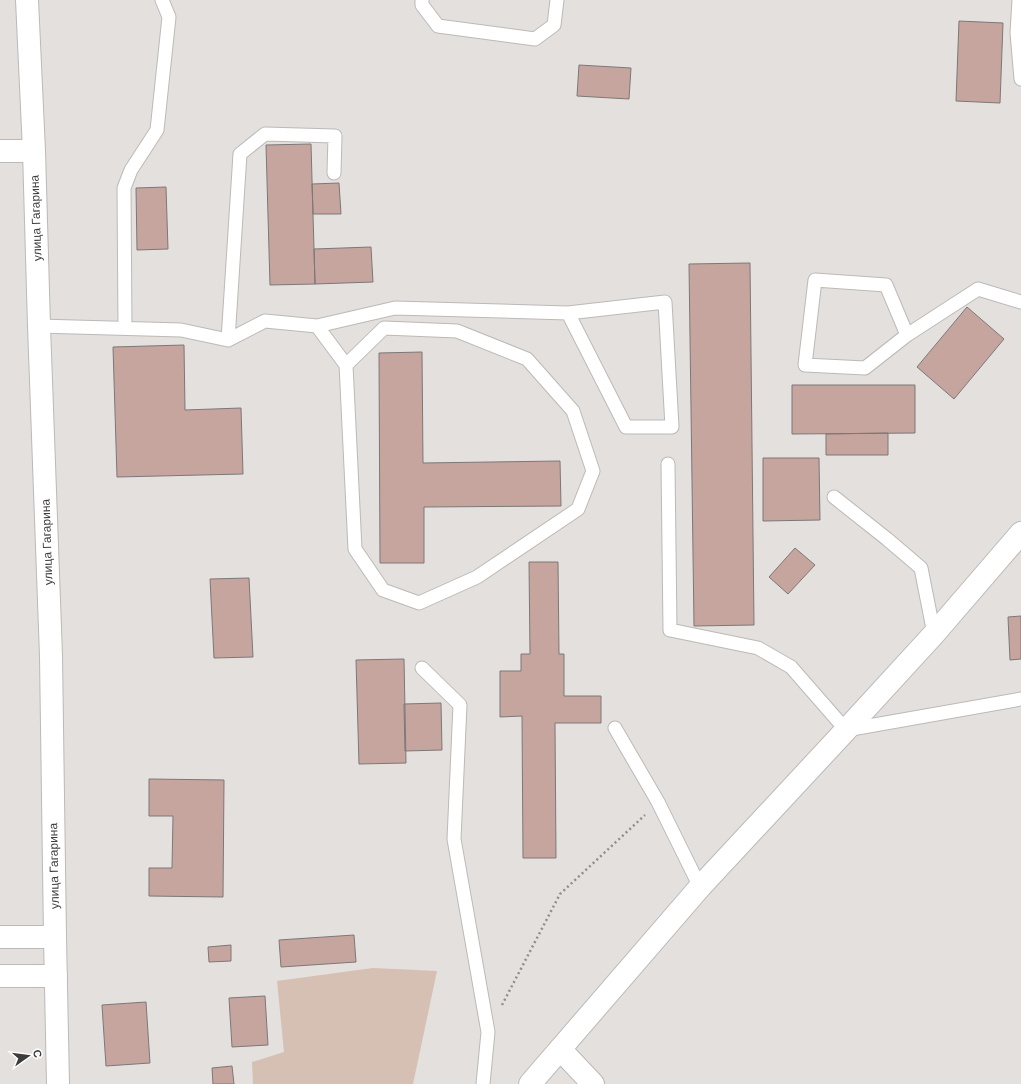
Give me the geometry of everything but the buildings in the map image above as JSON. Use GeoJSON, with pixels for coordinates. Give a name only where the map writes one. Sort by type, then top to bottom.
{"type":"FeatureCollection","features":[{"type":"Feature","properties":{"kind":"main road","name":"улица Гагарина"},"geometry":{"type":"LineString","coordinates":[[27,0],[34,151],[51,656],[58,1084]]}},
{"type":"Feature","properties":{"kind":"main road"},"geometry":{"type":"LineString","coordinates":[[0,152],[34,151]]}},
{"type":"Feature","properties":{"kind":"main road"},"geometry":{"type":"LineString","coordinates":[[530,1084],[700,887],[934,634],[1021,533]]}},
{"type":"Feature","properties":{"kind":"main road"},"geometry":{"type":"LineString","coordinates":[[0,937],[55,936]]}},
{"type":"Feature","properties":{"kind":"main road"},"geometry":{"type":"LineString","coordinates":[[0,976],[56,976]]}},
{"type":"Feature","properties":{"kind":"main road"},"geometry":{"type":"LineString","coordinates":[[560,1049],[592,1084]]}},
{"type":"Feature","properties":{"kind":"lane"},"geometry":{"type":"LineString","coordinates":[[125,328],[124,188],[131,170],[156,130],[169,17],[162,0]]}},
{"type":"Feature","properties":{"kind":"lane"},"geometry":{"type":"LineString","coordinates":[[422,0],[422,5],[438,26],[535,39],[554,25],[556,0]]}},
{"type":"Feature","properties":{"kind":"lane"},"geometry":{"type":"LineString","coordinates":[[1019,0],[1017,33],[1021,79]]}},
{"type":"Feature","properties":{"kind":"lane"},"geometry":{"type":"LineString","coordinates":[[228,340],[240,154],[265,134],[335,136],[334,173]]}},
{"type":"Feature","properties":{"kind":"lane"},"geometry":{"type":"LineString","coordinates":[[907,335],[886,285],[815,280],[806,365],[865,368],[907,335],[978,289],[1021,302]]}},
{"type":"Feature","properties":{"kind":"lane"},"geometry":{"type":"LineString","coordinates":[[39,326],[181,330],[228,340],[265,321],[317,326],[395,308],[568,313],[665,302],[672,427],[626,427],[568,313]]}},
{"type":"Feature","properties":{"kind":"lane"},"geometry":{"type":"LineString","coordinates":[[317,326],[346,365],[355,548],[383,590],[419,603],[476,576],[578,509],[593,471],[573,412],[527,359],[457,331],[384,328],[346,365]]}},
{"type":"Feature","properties":{"kind":"lane"},"geometry":{"type":"LineString","coordinates":[[668,464],[670,630],[758,648],[791,667],[846,730],[1021,699]]}},
{"type":"Feature","properties":{"kind":"lane"},"geometry":{"type":"LineString","coordinates":[[834,497],[921,568],[934,634]]}},
{"type":"Feature","properties":{"kind":"lane"},"geometry":{"type":"LineString","coordinates":[[422,668],[460,705],[454,839],[488,1032],[483,1084]]}},
{"type":"Feature","properties":{"kind":"lane"},"geometry":{"type":"LineString","coordinates":[[615,728],[658,802],[700,887]]}},
{"type":"Feature","properties":{"kind":"path"},"geometry":{"type":"LineString","coordinates":[[488,1032],[560,894],[658,802]]}},
{"type":"Feature","properties":{"kind":"shaded area"},"geometry":{"type":"Polygon","coordinates":[[[373,968],[437,971],[413,1084],[253,1084],[252,1062],[284,1052],[277,981],[373,968]]]}}]}
